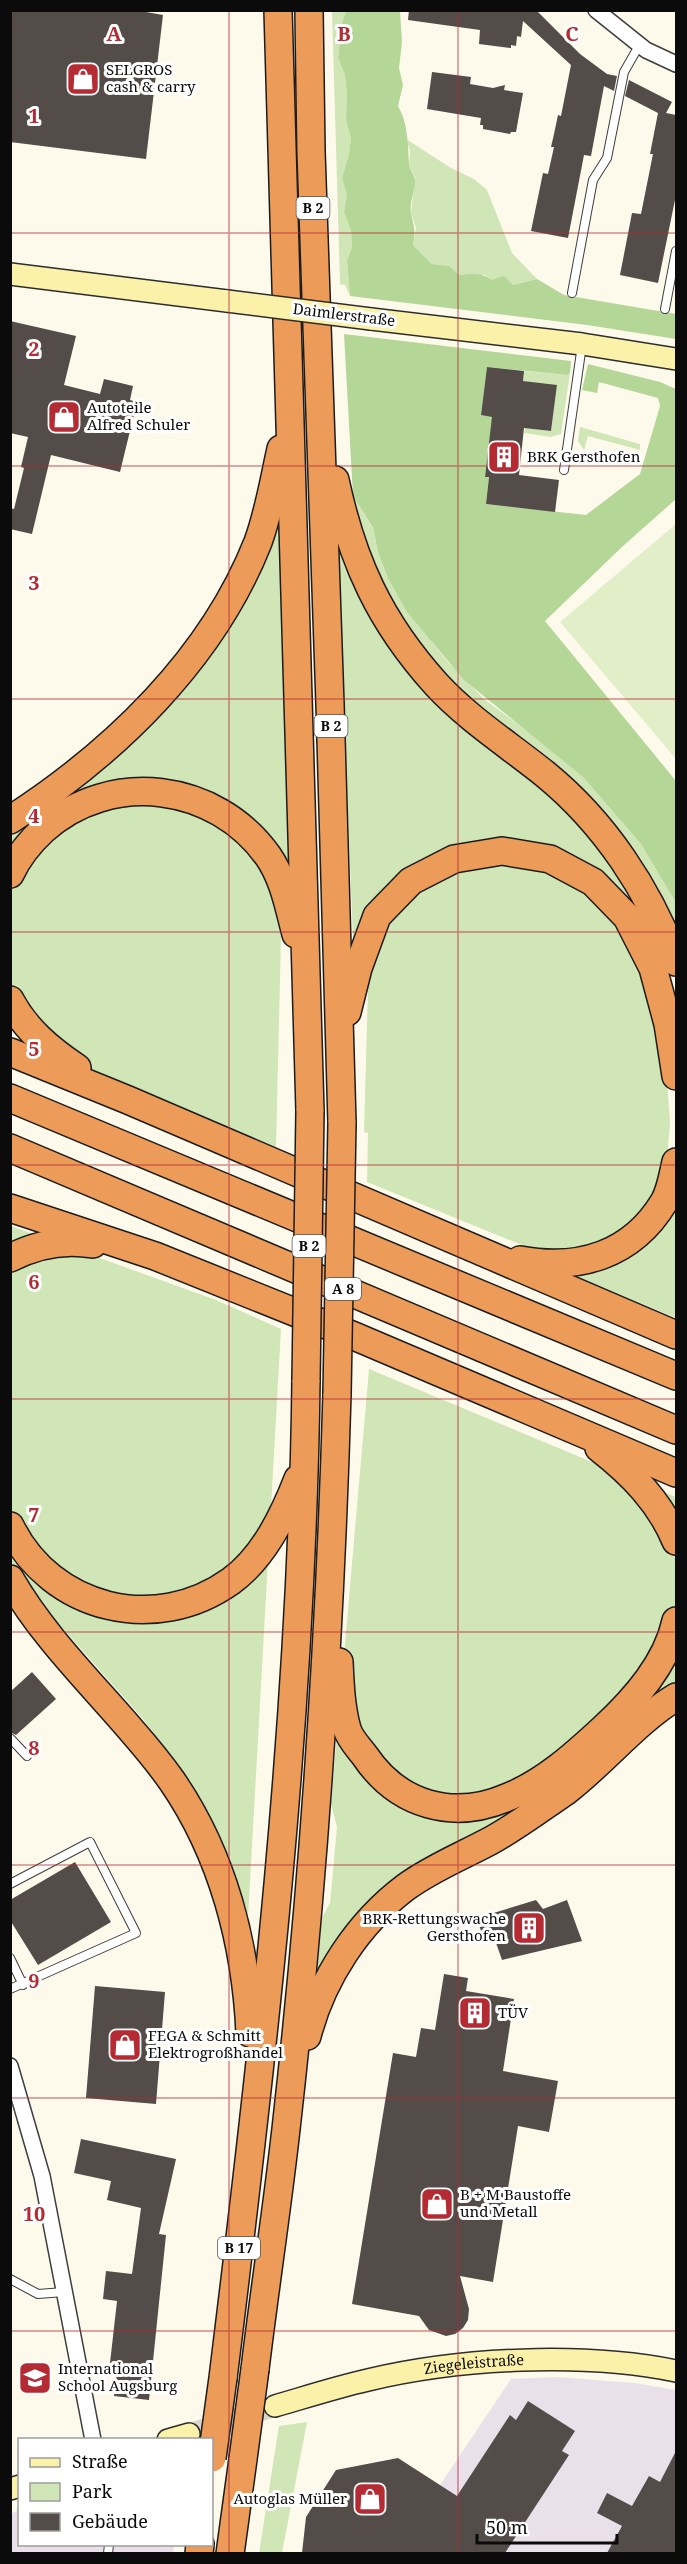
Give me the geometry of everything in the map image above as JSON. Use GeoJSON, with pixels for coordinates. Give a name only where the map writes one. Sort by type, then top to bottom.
{"type":"FeatureCollection","features":[{"type":"Feature","properties":{"kind":"highway","name":"B 2"},"geometry":{"type":"LineString","coordinates":[[278,10],[310,1111],[305,1458]]}},
{"type":"Feature","properties":{"kind":"highway","name":"B 2"},"geometry":{"type":"LineString","coordinates":[[309,10],[311,151],[336,866],[342,1123],[332,1543]]}},
{"type":"Feature","properties":{"kind":"highway"},"geometry":{"type":"LineString","coordinates":[[10,820],[47,796],[100,753],[165,690],[207,639],[239,585],[258,540],[270,501],[289,398]]}},
{"type":"Feature","properties":{"kind":"highway"},"geometry":{"type":"LineString","coordinates":[[320,406],[344,520],[353,549],[380,611],[437,685],[473,718],[547,776],[605,835],[641,886],[666,933],[676,962]]}},
{"type":"Feature","properties":{"kind":"highway"},"geometry":{"type":"LineString","coordinates":[[10,874],[34,838],[57,817],[90,801],[127,791],[144,790],[194,799],[212,806],[241,827],[268,857],[285,892],[307,974]]}},
{"type":"Feature","properties":{"kind":"highway"},"geometry":{"type":"LineString","coordinates":[[339,1045],[358,968],[377,916],[411,881],[454,859],[502,851],[550,859],[576,872],[593,882],[627,917],[653,968],[668,1024],[676,1076]]}},
{"type":"Feature","properties":{"kind":"highway"},"geometry":{"type":"LineString","coordinates":[[10,1000],[31,1031],[46,1046],[129,1100]]}},
{"type":"Feature","properties":{"kind":"highway"},"geometry":{"type":"LineString","coordinates":[[10,1052],[129,1100],[676,1335]]}},
{"type":"Feature","properties":{"kind":"highway"},"geometry":{"type":"LineString","coordinates":[[10,1098],[676,1376]]}},
{"type":"Feature","properties":{"kind":"highway","name":"A 8"},"geometry":{"type":"LineString","coordinates":[[10,1148],[676,1430]]}},
{"type":"Feature","properties":{"kind":"highway"},"geometry":{"type":"LineString","coordinates":[[476,1249],[501,1256],[570,1264],[608,1254],[641,1232],[665,1200],[676,1162]]}},
{"type":"Feature","properties":{"kind":"highway"},"geometry":{"type":"LineString","coordinates":[[10,1208],[155,1256],[354,1336],[676,1473]]}},
{"type":"Feature","properties":{"kind":"highway"},"geometry":{"type":"LineString","coordinates":[[10,1258],[30,1248],[62,1242],[86,1243],[155,1256]]}},
{"type":"Feature","properties":{"kind":"highway"},"geometry":{"type":"LineString","coordinates":[[574,1429],[617,1462],[647,1491],[668,1521],[676,1541]]}},
{"type":"Feature","properties":{"kind":"highway"},"geometry":{"type":"LineString","coordinates":[[10,1526],[33,1563],[59,1584],[88,1600],[117,1608],[152,1610],[183,1605],[208,1595],[233,1580],[251,1563],[287,1507],[305,1458]]}},
{"type":"Feature","properties":{"kind":"highway"},"geometry":{"type":"LineString","coordinates":[[255,2119],[295,1673],[305,1458]]}},
{"type":"Feature","properties":{"kind":"highway"},"geometry":{"type":"LineString","coordinates":[[332,1543],[340,1685],[348,1731],[377,1774],[406,1797],[440,1808],[469,1808],[508,1797],[545,1776],[584,1747],[622,1710],[662,1661],[676,1620]]}},
{"type":"Feature","properties":{"kind":"highway"},"geometry":{"type":"LineString","coordinates":[[287,2122],[312,1862],[332,1543]]}},
{"type":"Feature","properties":{"kind":"highway"},"geometry":{"type":"LineString","coordinates":[[10,1579],[44,1629],[172,1780],[198,1824],[220,1871],[236,1926],[249,2005],[255,2119]]}},
{"type":"Feature","properties":{"kind":"highway"},"geometry":{"type":"LineString","coordinates":[[287,2122],[316,2005],[339,1962],[359,1933],[382,1907],[407,1886],[435,1868],[491,1841],[567,1790],[658,1708],[676,1697]]}},
{"type":"Feature","properties":{"kind":"highway","name":"B 17"},"geometry":{"type":"LineString","coordinates":[[213,2451],[255,2119]]}},
{"type":"Feature","properties":{"kind":"highway","name":"B 17"},"geometry":{"type":"LineString","coordinates":[[230,2553],[287,2122]]}},
{"type":"Feature","properties":{"kind":"street"},"geometry":{"type":"LineString","coordinates":[[596,10],[640,44],[676,62]]}},
{"type":"Feature","properties":{"kind":"street","name":"Daimlerstraße"},"geometry":{"type":"LineString","coordinates":[[10,274],[582,344],[676,359]]}},
{"type":"Feature","properties":{"kind":"street"},"geometry":{"type":"LineString","coordinates":[[10,2066],[20,2111],[42,2176],[93,2438]]}},
{"type":"Feature","properties":{"kind":"street","name":"Ziegeleistraße"},"geometry":{"type":"LineString","coordinates":[[275,2406],[369,2379],[464,2364],[568,2360],[676,2371]]}},
{"type":"Feature","properties":{"kind":"street"},"geometry":{"type":"LineString","coordinates":[[172,2438],[189,2434]]}},
{"type":"Feature","properties":{"kind":"lane"},"geometry":{"type":"LineString","coordinates":[[572,293],[593,180],[607,158],[624,72],[640,44]]}},
{"type":"Feature","properties":{"kind":"lane"},"geometry":{"type":"LineString","coordinates":[[665,309],[676,251]]}},
{"type":"Feature","properties":{"kind":"lane"},"geometry":{"type":"LineString","coordinates":[[564,470],[582,344]]}},
{"type":"Feature","properties":{"kind":"lane"},"geometry":{"type":"LineString","coordinates":[[10,1738],[27,1756]]}},
{"type":"Feature","properties":{"kind":"lane"},"geometry":{"type":"LineString","coordinates":[[10,1884],[90,1842],[136,1933],[10,1989]]}},
{"type":"Feature","properties":{"kind":"lane"},"geometry":{"type":"LineString","coordinates":[[10,1958],[23,1985]]}},
{"type":"Feature","properties":{"kind":"lane"},"geometry":{"type":"LineString","coordinates":[[10,2279],[38,2294],[64,2292]]}},
{"type":"Feature","properties":{"kind":"shaded area"},"geometry":{"type":"Polygon","coordinates":[[[557,2377],[635,2383],[676,2390],[676,2553],[394,2554],[511,2379],[557,2377]]]}},
{"type":"Feature","properties":{"kind":"shaded area"},"geometry":{"type":"Polygon","coordinates":[[[18,2510],[18,2546],[174,2546],[173,2553],[11,2553],[10,2514],[18,2510]]]}},
{"type":"Feature","properties":{"kind":"green space"},"geometry":{"type":"Polygon","coordinates":[[[332,11],[346,11],[342,23],[338,58],[345,75],[346,120],[351,138],[342,178],[347,195],[344,212],[351,231],[352,247],[347,261],[350,296],[345,285],[340,284],[332,11]]]}},
{"type":"Feature","properties":{"kind":"green space"},"geometry":{"type":"Polygon","coordinates":[[[346,11],[400,11],[402,42],[399,68],[403,85],[398,106],[406,127],[409,166],[415,179],[411,201],[413,245],[432,264],[449,266],[459,275],[480,275],[492,280],[504,276],[513,285],[537,279],[564,295],[676,314],[676,339],[587,325],[350,296],[347,261],[352,247],[351,231],[344,212],[347,195],[342,178],[351,138],[346,120],[345,75],[338,58],[342,23],[346,11]]]}},
{"type":"Feature","properties":{"kind":"green space"},"geometry":{"type":"Polygon","coordinates":[[[406,139],[451,168],[474,179],[487,190],[512,253],[537,279],[513,285],[492,280],[485,275],[458,275],[449,266],[432,264],[413,245],[416,228],[411,213],[415,177],[409,166],[410,151],[406,139]]]}},
{"type":"Feature","properties":{"kind":"green space"},"geometry":{"type":"Polygon","coordinates":[[[344,334],[571,361],[570,373],[567,375],[487,367],[481,415],[495,417],[485,476],[489,477],[486,504],[586,515],[640,474],[660,406],[658,398],[599,382],[597,393],[582,390],[588,364],[660,382],[676,389],[676,499],[545,621],[676,781],[676,903],[641,844],[583,777],[464,680],[407,612],[388,578],[378,552],[373,528],[353,496],[344,334]]]}},
{"type":"Feature","properties":{"kind":"green space"},"geometry":{"type":"Polygon","coordinates":[[[524,371],[566,375],[570,373],[561,434],[551,437],[524,433],[525,428],[551,431],[557,386],[523,381],[524,371]]]}},
{"type":"Feature","properties":{"kind":"green space"},"geometry":{"type":"Polygon","coordinates":[[[580,427],[640,444],[640,450],[588,436],[584,450],[578,441],[580,427]]]}},
{"type":"Feature","properties":{"kind":"green space"},"geometry":{"type":"Polygon","coordinates":[[[281,493],[291,887],[230,804],[182,783],[130,779],[11,855],[11,827],[128,741],[281,493]]]}},
{"type":"Feature","properties":{"kind":"green space"},"geometry":{"type":"Polygon","coordinates":[[[353,496],[373,529],[378,552],[433,643],[448,662],[484,699],[534,736],[583,777],[641,844],[676,903],[676,934],[473,703],[412,644],[363,542],[353,496]]]}},
{"type":"Feature","properties":{"kind":"green space"},"geometry":{"type":"Polygon","coordinates":[[[676,524],[676,759],[560,622],[676,524]]]}},
{"type":"Feature","properties":{"kind":"green space"},"geometry":{"type":"Polygon","coordinates":[[[337,538],[370,619],[424,688],[548,793],[601,848],[638,911],[605,879],[460,845],[421,859],[387,886],[368,910],[353,938],[337,538]]]}},
{"type":"Feature","properties":{"kind":"green space"},"geometry":{"type":"Polygon","coordinates":[[[118,803],[166,803],[210,820],[247,850],[271,890],[281,936],[276,1147],[102,1076],[59,1055],[11,990],[11,886],[36,847],[74,818],[118,803]]]}},
{"type":"Feature","properties":{"kind":"green space"},"geometry":{"type":"Polygon","coordinates":[[[516,861],[563,875],[595,897],[627,940],[643,976],[666,1068],[670,1122],[667,1161],[655,1197],[636,1225],[594,1251],[544,1254],[367,1182],[368,1133],[364,1132],[368,988],[379,944],[395,913],[424,886],[467,866],[516,861]]]}},
{"type":"Feature","properties":{"kind":"green space"},"geometry":{"type":"Polygon","coordinates":[[[676,1196],[676,1318],[576,1276],[612,1265],[676,1196]]]}},
{"type":"Feature","properties":{"kind":"green space"},"geometry":{"type":"Polygon","coordinates":[[[11,1226],[216,1300],[281,1329],[248,1917],[230,1858],[186,1776],[143,1719],[27,1588],[11,1561],[11,1226]]]}},
{"type":"Feature","properties":{"kind":"green space"},"geometry":{"type":"Polygon","coordinates":[[[369,1369],[676,1497],[676,1684],[514,1813],[463,1840],[316,1987],[322,1918],[330,1903],[337,1827],[331,1804],[369,1369]]]}},
{"type":"Feature","properties":{"kind":"green space"},"geometry":{"type":"Polygon","coordinates":[[[307,2422],[282,2553],[259,2553],[279,2426],[307,2422]]]}},
{"type":"Feature","properties":{"kind":"building","name":"SELGROS cash & carry"},"geometry":{"type":"Polygon","coordinates":[[[10,10],[135,10],[163,15],[146,159],[10,142],[10,10]]]}},
{"type":"Feature","properties":{"kind":"building"},"geometry":{"type":"Polygon","coordinates":[[[409,10],[536,10],[580,54],[607,74],[617,76],[614,91],[604,86],[591,156],[584,155],[568,238],[531,231],[543,173],[548,174],[554,147],[551,147],[558,115],[561,116],[571,65],[523,21],[521,37],[517,36],[516,46],[511,45],[511,48],[479,44],[480,30],[408,20],[409,10]]]}},
{"type":"Feature","properties":{"kind":"building"},"geometry":{"type":"Polygon","coordinates":[[[432,72],[471,77],[470,84],[493,88],[505,85],[504,90],[523,93],[516,132],[510,134],[483,129],[483,125],[480,125],[481,118],[427,109],[432,72]]]}},
{"type":"Feature","properties":{"kind":"building"},"geometry":{"type":"Polygon","coordinates":[[[629,80],[672,102],[666,113],[676,115],[676,201],[658,283],[620,275],[632,213],[641,214],[653,154],[650,154],[658,113],[625,96],[629,80]]]}},
{"type":"Feature","properties":{"kind":"building"},"geometry":{"type":"Polygon","coordinates":[[[10,321],[76,336],[64,385],[100,394],[104,379],[133,386],[130,400],[137,402],[120,472],[51,455],[32,534],[10,529],[10,508],[14,509],[24,468],[21,467],[28,437],[10,433],[10,321]]]}},
{"type":"Feature","properties":{"kind":"building","name":"BRK Gersthofen"},"geometry":{"type":"Polygon","coordinates":[[[487,367],[524,371],[523,381],[557,385],[551,431],[524,428],[519,475],[559,480],[555,512],[486,504],[489,477],[485,477],[492,417],[481,415],[487,367]]]}},
{"type":"Feature","properties":{"kind":"building"},"geometry":{"type":"Polygon","coordinates":[[[32,1672],[56,1699],[16,1735],[10,1732],[10,1692],[32,1672]]]}},
{"type":"Feature","properties":{"kind":"building"},"geometry":{"type":"Polygon","coordinates":[[[75,1862],[111,1922],[38,1965],[10,1920],[10,1900],[75,1862]]]}},
{"type":"Feature","properties":{"kind":"building","name":"BRK-Rettungswache Gersthofen"},"geometry":{"type":"Polygon","coordinates":[[[536,1900],[543,1909],[567,1900],[582,1941],[502,1960],[494,1937],[484,1941],[477,1918],[536,1900]]]}},
{"type":"Feature","properties":{"kind":"building","name":"B + M Baustoffe und Metall"},"geometry":{"type":"Polygon","coordinates":[[[444,1974],[468,1978],[466,1991],[514,1999],[503,2071],[558,2081],[549,2132],[518,2126],[493,2282],[460,2276],[469,2309],[468,2320],[455,2334],[446,2336],[429,2330],[419,2316],[352,2304],[393,2053],[416,2057],[421,2028],[435,2030],[444,1974]]]}},
{"type":"Feature","properties":{"kind":"building","name":"FEGA & Schmitt Elektrogroßhandel"},"geometry":{"type":"Polygon","coordinates":[[[95,1986],[165,1992],[156,2104],[86,2098],[95,1986]]]}},
{"type":"Feature","properties":{"kind":"building"},"geometry":{"type":"Polygon","coordinates":[[[81,2139],[176,2159],[159,2234],[166,2235],[149,2400],[114,2396],[118,2364],[110,2363],[117,2301],[103,2299],[106,2271],[132,2274],[141,2208],[107,2200],[111,2181],[74,2173],[81,2139]]]}},
{"type":"Feature","properties":{"kind":"building"},"geometry":{"type":"Polygon","coordinates":[[[528,2401],[575,2431],[562,2451],[569,2455],[505,2553],[302,2553],[306,2517],[336,2470],[398,2458],[457,2496],[510,2415],[516,2420],[528,2401]]]}},
{"type":"Feature","properties":{"kind":"building"},"geometry":{"type":"Polygon","coordinates":[[[676,2451],[676,2553],[607,2553],[622,2526],[597,2513],[607,2493],[632,2506],[649,2476],[660,2482],[676,2451]]]}},
{"type":"Feature","properties":{"kind":"tunnel"},"geometry":{"type":"LineString","coordinates":[[189,2434],[275,2406]]}},
{"type":"Feature","properties":{"kind":"place","name":"SELGROS cash & carry"},"geometry":{"type":"Point","coordinates":[83,79]}},
{"type":"Feature","properties":{"kind":"place","name":"Autoteile Alfred Schuler"},"geometry":{"type":"Point","coordinates":[64,417]}},
{"type":"Feature","properties":{"kind":"place","name":"BRK Gersthofen"},"geometry":{"type":"Point","coordinates":[504,457]}},
{"type":"Feature","properties":{"kind":"place","name":"BRK-Rettungswache Gersthofen"},"geometry":{"type":"Point","coordinates":[529,1928]}},
{"type":"Feature","properties":{"kind":"place","name":"TÜV"},"geometry":{"type":"Point","coordinates":[475,2013]}},
{"type":"Feature","properties":{"kind":"place","name":"FEGA & Schmitt Elektrogroßhandel"},"geometry":{"type":"Point","coordinates":[125,2045]}},
{"type":"Feature","properties":{"kind":"place","name":"B + M Baustoffe und Metall"},"geometry":{"type":"Point","coordinates":[437,2204]}},
{"type":"Feature","properties":{"kind":"place","name":"International School Augsburg"},"geometry":{"type":"Point","coordinates":[35,2378]}},
{"type":"Feature","properties":{"kind":"place","name":"Autoglas Müller"},"geometry":{"type":"Point","coordinates":[370,2499]}}]}
